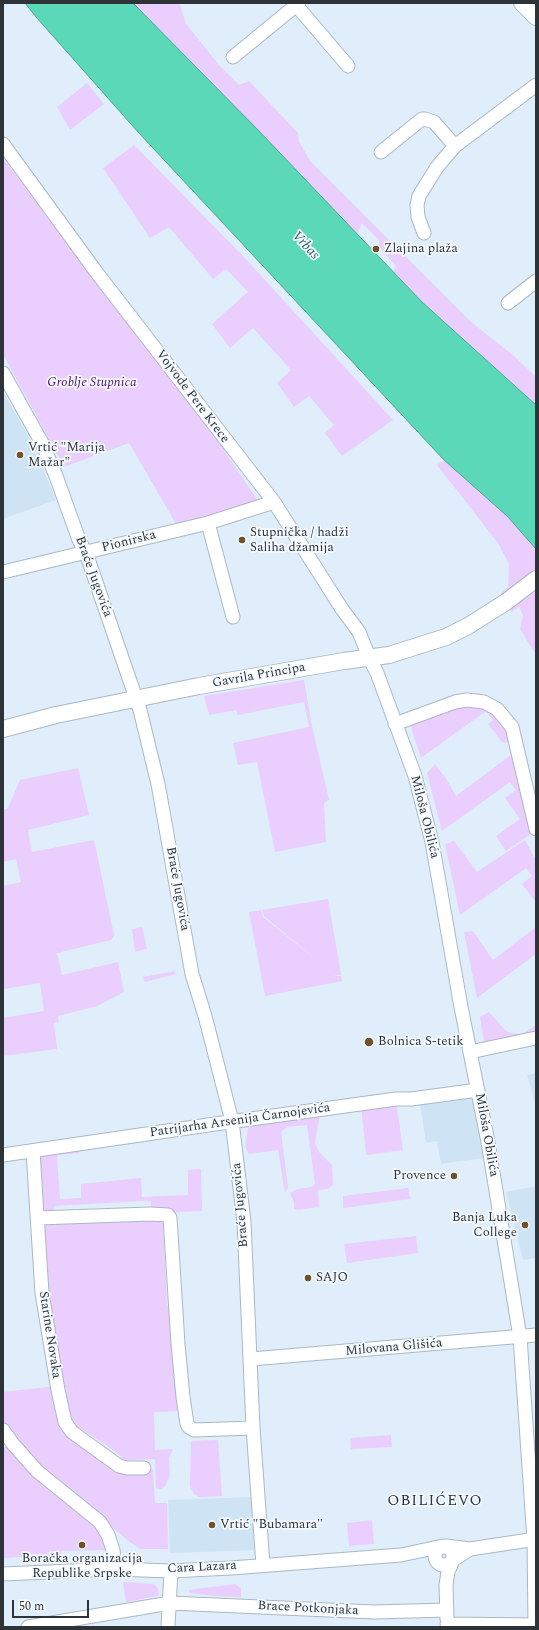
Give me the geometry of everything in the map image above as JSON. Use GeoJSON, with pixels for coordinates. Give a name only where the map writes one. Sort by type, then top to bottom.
{"type":"FeatureCollection","features":[{"type":"Feature","properties":{"kind":"main road"},"geometry":{"type":"LineString","coordinates":[[522,3],[536,17]]}},
{"type":"Feature","properties":{"kind":"main road","name":"Gavrila Principa"},"geometry":{"type":"LineString","coordinates":[[3,729],[56,715],[199,686],[369,657],[389,655],[446,637],[468,626],[506,602],[536,580]]}},
{"type":"Feature","properties":{"kind":"street"},"geometry":{"type":"LineString","coordinates":[[233,57],[297,4],[348,66]]}},
{"type":"Feature","properties":{"kind":"street"},"geometry":{"type":"LineString","coordinates":[[424,233],[418,217],[417,205],[419,196],[437,167],[455,146],[536,85]]}},
{"type":"Feature","properties":{"kind":"street"},"geometry":{"type":"LineString","coordinates":[[381,152],[422,119],[434,122],[455,146]]}},
{"type":"Feature","properties":{"kind":"street","name":"Vojvode Pere Krece"},"geometry":{"type":"LineString","coordinates":[[3,144],[93,267],[274,502],[342,609],[359,632],[369,657]]}},
{"type":"Feature","properties":{"kind":"street"},"geometry":{"type":"LineString","coordinates":[[508,303],[536,281]]}},
{"type":"Feature","properties":{"kind":"street","name":"Braće Jugovića"},"geometry":{"type":"LineString","coordinates":[[3,373],[42,444],[56,476],[79,540],[86,553],[136,699],[153,759],[192,974],[205,1016],[232,1121],[244,1222],[253,1428],[263,1565]]}},
{"type":"Feature","properties":{"kind":"street","name":"Pionirska"},"geometry":{"type":"LineString","coordinates":[[3,572],[208,523],[274,502]]}},
{"type":"Feature","properties":{"kind":"street"},"geometry":{"type":"LineString","coordinates":[[208,523],[233,617]]}},
{"type":"Feature","properties":{"kind":"street","name":"Miloša Obilića"},"geometry":{"type":"LineString","coordinates":[[369,657],[377,673],[415,776],[429,825],[448,929],[460,1008],[478,1090],[520,1337],[535,1540],[536,1625]]}},
{"type":"Feature","properties":{"kind":"street"},"geometry":{"type":"LineString","coordinates":[[395,724],[455,702],[467,700],[478,700],[497,709],[504,715],[512,726],[536,829]]}},
{"type":"Feature","properties":{"kind":"street"},"geometry":{"type":"LineString","coordinates":[[470,1052],[536,1038]]}},
{"type":"Feature","properties":{"kind":"street","name":"Patrijarha Arsenija Čarnojevića"},"geometry":{"type":"LineString","coordinates":[[3,1155],[232,1121],[396,1099],[411,1099],[478,1090]]}},
{"type":"Feature","properties":{"kind":"street","name":"Starine Novaka"},"geometry":{"type":"LineString","coordinates":[[33,1151],[42,1293],[65,1422],[72,1432],[119,1466],[127,1468],[144,1468]]}},
{"type":"Feature","properties":{"kind":"street"},"geometry":{"type":"LineString","coordinates":[[38,1218],[166,1214],[170,1218],[178,1344],[183,1397],[189,1427],[194,1430],[253,1428]]}},
{"type":"Feature","properties":{"kind":"street","name":"Milovana Glišića"},"geometry":{"type":"LineString","coordinates":[[251,1359],[536,1335]]}},
{"type":"Feature","properties":{"kind":"street"},"geometry":{"type":"LineString","coordinates":[[3,1430],[8,1444],[37,1471],[100,1522],[108,1535],[113,1550],[116,1569]]}},
{"type":"Feature","properties":{"kind":"street","name":"Cara Lazara"},"geometry":{"type":"LineString","coordinates":[[3,1574],[116,1569],[171,1571],[401,1555],[445,1546],[470,1549],[535,1540]]}},
{"type":"Feature","properties":{"kind":"street"},"geometry":{"type":"LineString","coordinates":[[446,1585],[435,1555],[436,1550],[445,1546],[453,1551],[453,1560],[448,1572],[446,1585],[447,1626],[536,1625]]}},
{"type":"Feature","properties":{"kind":"street","name":"Cara Lazara"},"geometry":{"type":"LineString","coordinates":[[401,1555],[447,1565],[470,1549]]}},
{"type":"Feature","properties":{"kind":"street"},"geometry":{"type":"LineString","coordinates":[[168,1627],[171,1571]]}},
{"type":"Feature","properties":{"kind":"street","name":"Brace Potkonjaka"},"geometry":{"type":"LineString","coordinates":[[28,1627],[170,1603],[374,1612],[447,1610]]}},
{"type":"Feature","properties":{"kind":"shaded area","name":"Vrtić \"Marija Mažar\""},"geometry":{"type":"Polygon","coordinates":[[[3,392],[31,441],[56,500],[3,519],[3,392]]]}},
{"type":"Feature","properties":{"kind":"shaded area"},"geometry":{"type":"Polygon","coordinates":[[[536,1073],[536,1106],[527,1075],[536,1073]]]}},
{"type":"Feature","properties":{"kind":"shaded area"},"geometry":{"type":"Polygon","coordinates":[[[474,1096],[484,1158],[441,1164],[437,1141],[426,1143],[420,1104],[474,1096]]]}},
{"type":"Feature","properties":{"kind":"shaded area","name":"Banja Luka College"},"geometry":{"type":"Polygon","coordinates":[[[536,1186],[536,1258],[523,1260],[506,1192],[536,1186]]]}},
{"type":"Feature","properties":{"kind":"shaded area","name":"Vrtić \"Bubamara\""},"geometry":{"type":"Polygon","coordinates":[[[254,1497],[258,1550],[170,1553],[168,1500],[254,1497]]]}},
{"type":"Feature","properties":{"kind":"green space"},"geometry":{"type":"Polygon","coordinates":[[[133,3],[178,3],[186,24],[219,65],[239,85],[249,81],[298,133],[299,142],[311,162],[471,322],[514,356],[536,377],[536,405],[422,302],[393,272],[396,266],[379,247],[379,240],[362,223],[357,234],[260,132],[133,3]]]}},
{"type":"Feature","properties":{"kind":"green space"},"geometry":{"type":"Polygon","coordinates":[[[87,83],[104,104],[70,130],[57,107],[87,83]]]}},
{"type":"Feature","properties":{"kind":"green space"},"geometry":{"type":"Polygon","coordinates":[[[134,145],[242,255],[393,420],[342,456],[325,433],[334,425],[309,396],[294,407],[277,383],[291,370],[253,328],[230,348],[212,324],[248,292],[226,269],[213,279],[169,227],[150,238],[103,168],[134,145]]]}},
{"type":"Feature","properties":{"kind":"green space","name":"Groblje Stupnica"},"geometry":{"type":"Polygon","coordinates":[[[3,158],[177,384],[205,422],[260,504],[178,527],[129,443],[64,467],[3,354],[3,158]]]}},
{"type":"Feature","properties":{"kind":"green space"},"geometry":{"type":"Polygon","coordinates":[[[444,460],[507,516],[536,549],[536,655],[520,629],[523,615],[519,607],[512,612],[501,593],[508,587],[509,564],[498,543],[437,465],[444,460]]]}},
{"type":"Feature","properties":{"kind":"green space"},"geometry":{"type":"Polygon","coordinates":[[[304,680],[312,726],[329,800],[324,803],[326,842],[275,852],[257,762],[238,765],[233,743],[309,727],[304,702],[238,715],[236,710],[209,715],[204,696],[304,680]]]}},
{"type":"Feature","properties":{"kind":"green space"},"geometry":{"type":"Polygon","coordinates":[[[458,706],[487,708],[506,726],[510,743],[502,742],[488,724],[493,720],[486,711],[421,758],[410,724],[458,706]]]}},
{"type":"Feature","properties":{"kind":"green space"},"geometry":{"type":"Polygon","coordinates":[[[514,754],[534,832],[506,851],[496,836],[520,819],[505,798],[516,790],[510,782],[442,831],[427,773],[435,764],[447,780],[456,796],[514,754]]]}},
{"type":"Feature","properties":{"kind":"green space"},"geometry":{"type":"Polygon","coordinates":[[[78,768],[89,815],[28,830],[32,852],[94,840],[114,935],[111,940],[57,953],[62,975],[118,962],[124,992],[97,1006],[58,1016],[59,1022],[54,1023],[57,1049],[3,1056],[3,1018],[44,1011],[40,983],[3,989],[3,886],[21,882],[16,859],[3,862],[3,810],[8,808],[20,780],[78,768]]]}},
{"type":"Feature","properties":{"kind":"green space"},"geometry":{"type":"Polygon","coordinates":[[[525,840],[534,857],[536,857],[536,901],[522,884],[532,876],[526,868],[460,915],[445,844],[454,841],[477,872],[525,840]]]}},
{"type":"Feature","properties":{"kind":"green space"},"geometry":{"type":"Polygon","coordinates":[[[328,899],[341,975],[333,975],[341,976],[342,981],[265,996],[249,912],[261,910],[263,917],[320,963],[264,916],[262,910],[328,899]]]}},
{"type":"Feature","properties":{"kind":"green space"},"geometry":{"type":"Polygon","coordinates":[[[142,927],[147,949],[135,952],[132,929],[142,927]]]}},
{"type":"Feature","properties":{"kind":"green space"},"geometry":{"type":"Polygon","coordinates":[[[536,927],[536,954],[477,998],[464,932],[473,931],[493,960],[536,927]]]}},
{"type":"Feature","properties":{"kind":"green space"},"geometry":{"type":"Polygon","coordinates":[[[175,971],[176,974],[145,982],[143,977],[175,971]]]}},
{"type":"Feature","properties":{"kind":"green space"},"geometry":{"type":"Polygon","coordinates":[[[489,1012],[505,1030],[510,1033],[523,1034],[536,1025],[536,1033],[484,1042],[480,1017],[489,1012]]]}},
{"type":"Feature","properties":{"kind":"green space"},"geometry":{"type":"Polygon","coordinates":[[[396,1100],[403,1150],[366,1155],[361,1105],[396,1100]]]}},
{"type":"Feature","properties":{"kind":"green space"},"geometry":{"type":"Polygon","coordinates":[[[320,1114],[315,1143],[319,1152],[332,1165],[333,1185],[328,1189],[318,1190],[319,1207],[298,1210],[294,1209],[294,1202],[290,1193],[297,1189],[312,1187],[315,1184],[307,1125],[287,1127],[281,1132],[288,1187],[285,1193],[278,1150],[249,1154],[245,1147],[249,1123],[320,1114]]]}},
{"type":"Feature","properties":{"kind":"green space"},"geometry":{"type":"Polygon","coordinates":[[[80,1150],[79,1153],[57,1155],[60,1199],[81,1198],[81,1184],[141,1178],[142,1197],[188,1195],[188,1170],[201,1169],[202,1211],[151,1213],[151,1201],[142,1201],[54,1206],[53,1214],[43,1215],[40,1158],[43,1155],[80,1150]]]}},
{"type":"Feature","properties":{"kind":"green space"},"geometry":{"type":"Polygon","coordinates":[[[408,1188],[410,1199],[343,1208],[343,1196],[408,1188]]]}},
{"type":"Feature","properties":{"kind":"green space"},"geometry":{"type":"Polygon","coordinates":[[[39,1221],[161,1221],[163,1223],[167,1305],[173,1304],[180,1411],[154,1412],[155,1450],[173,1449],[169,1458],[169,1478],[165,1486],[161,1489],[156,1488],[155,1459],[128,1460],[128,1467],[117,1464],[122,1457],[109,1447],[78,1427],[74,1432],[60,1393],[39,1221]]]}},
{"type":"Feature","properties":{"kind":"green space"},"geometry":{"type":"Polygon","coordinates":[[[416,1236],[418,1253],[347,1263],[344,1244],[416,1236]]]}},
{"type":"Feature","properties":{"kind":"green space"},"geometry":{"type":"Polygon","coordinates":[[[56,1386],[63,1420],[128,1470],[153,1469],[155,1503],[167,1503],[168,1549],[140,1549],[127,1540],[39,1469],[3,1425],[3,1392],[56,1386]]]}},
{"type":"Feature","properties":{"kind":"green space"},"geometry":{"type":"Polygon","coordinates":[[[391,1435],[392,1447],[351,1449],[350,1438],[391,1435]]]}},
{"type":"Feature","properties":{"kind":"green space"},"geometry":{"type":"Polygon","coordinates":[[[218,1440],[222,1496],[199,1497],[194,1494],[190,1486],[191,1441],[218,1440]]]}},
{"type":"Feature","properties":{"kind":"green space"},"geometry":{"type":"Polygon","coordinates":[[[12,1446],[99,1524],[108,1550],[61,1551],[61,1555],[3,1558],[3,1447],[12,1446]]]}},
{"type":"Feature","properties":{"kind":"green space"},"geometry":{"type":"Polygon","coordinates":[[[372,1520],[374,1544],[349,1546],[347,1523],[372,1520]]]}},
{"type":"Feature","properties":{"kind":"green space"},"geometry":{"type":"Polygon","coordinates":[[[123,1582],[154,1584],[158,1588],[159,1594],[157,1596],[126,1602],[123,1582]]]}},
{"type":"Feature","properties":{"kind":"green space"},"geometry":{"type":"Polygon","coordinates":[[[235,1584],[241,1588],[241,1597],[189,1593],[189,1590],[235,1584]]]}},
{"type":"Feature","properties":{"kind":"water","name":"Vrbas"},"geometry":{"type":"Polygon","coordinates":[[[25,3],[133,3],[260,132],[422,302],[536,405],[536,549],[507,516],[444,460],[138,132],[25,3]]]}},
{"type":"Feature","properties":{"kind":"place","name":"Zlajina plaža"},"geometry":{"type":"Point","coordinates":[376,249]}},
{"type":"Feature","properties":{"kind":"place","name":"Vrtić \"Marija Mažar\""},"geometry":{"type":"Point","coordinates":[20,455]}},
{"type":"Feature","properties":{"kind":"place","name":"Stupnička / hadži Saliha džamija"},"geometry":{"type":"Point","coordinates":[242,540]}},
{"type":"Feature","properties":{"kind":"place","name":"Bolnica S-tetik"},"geometry":{"type":"Point","coordinates":[369,1042]}},
{"type":"Feature","properties":{"kind":"place","name":"Provence"},"geometry":{"type":"Point","coordinates":[454,1176]}},
{"type":"Feature","properties":{"kind":"place","name":"Banja Luka College"},"geometry":{"type":"Point","coordinates":[525,1225]}},
{"type":"Feature","properties":{"kind":"place","name":"SAJO"},"geometry":{"type":"Point","coordinates":[308,1278]}},
{"type":"Feature","properties":{"kind":"place","name":"Vrtić \"Bubamara\""},"geometry":{"type":"Point","coordinates":[212,1525]}},
{"type":"Feature","properties":{"kind":"place","name":"Boračka organizacija Republike Srpske"},"geometry":{"type":"Point","coordinates":[82,1545]}},
{"type":"Feature","properties":{"kind":"district","name":"OBILIĆEVO"},"geometry":{"type":"Point","coordinates":[435,1502]}}]}
